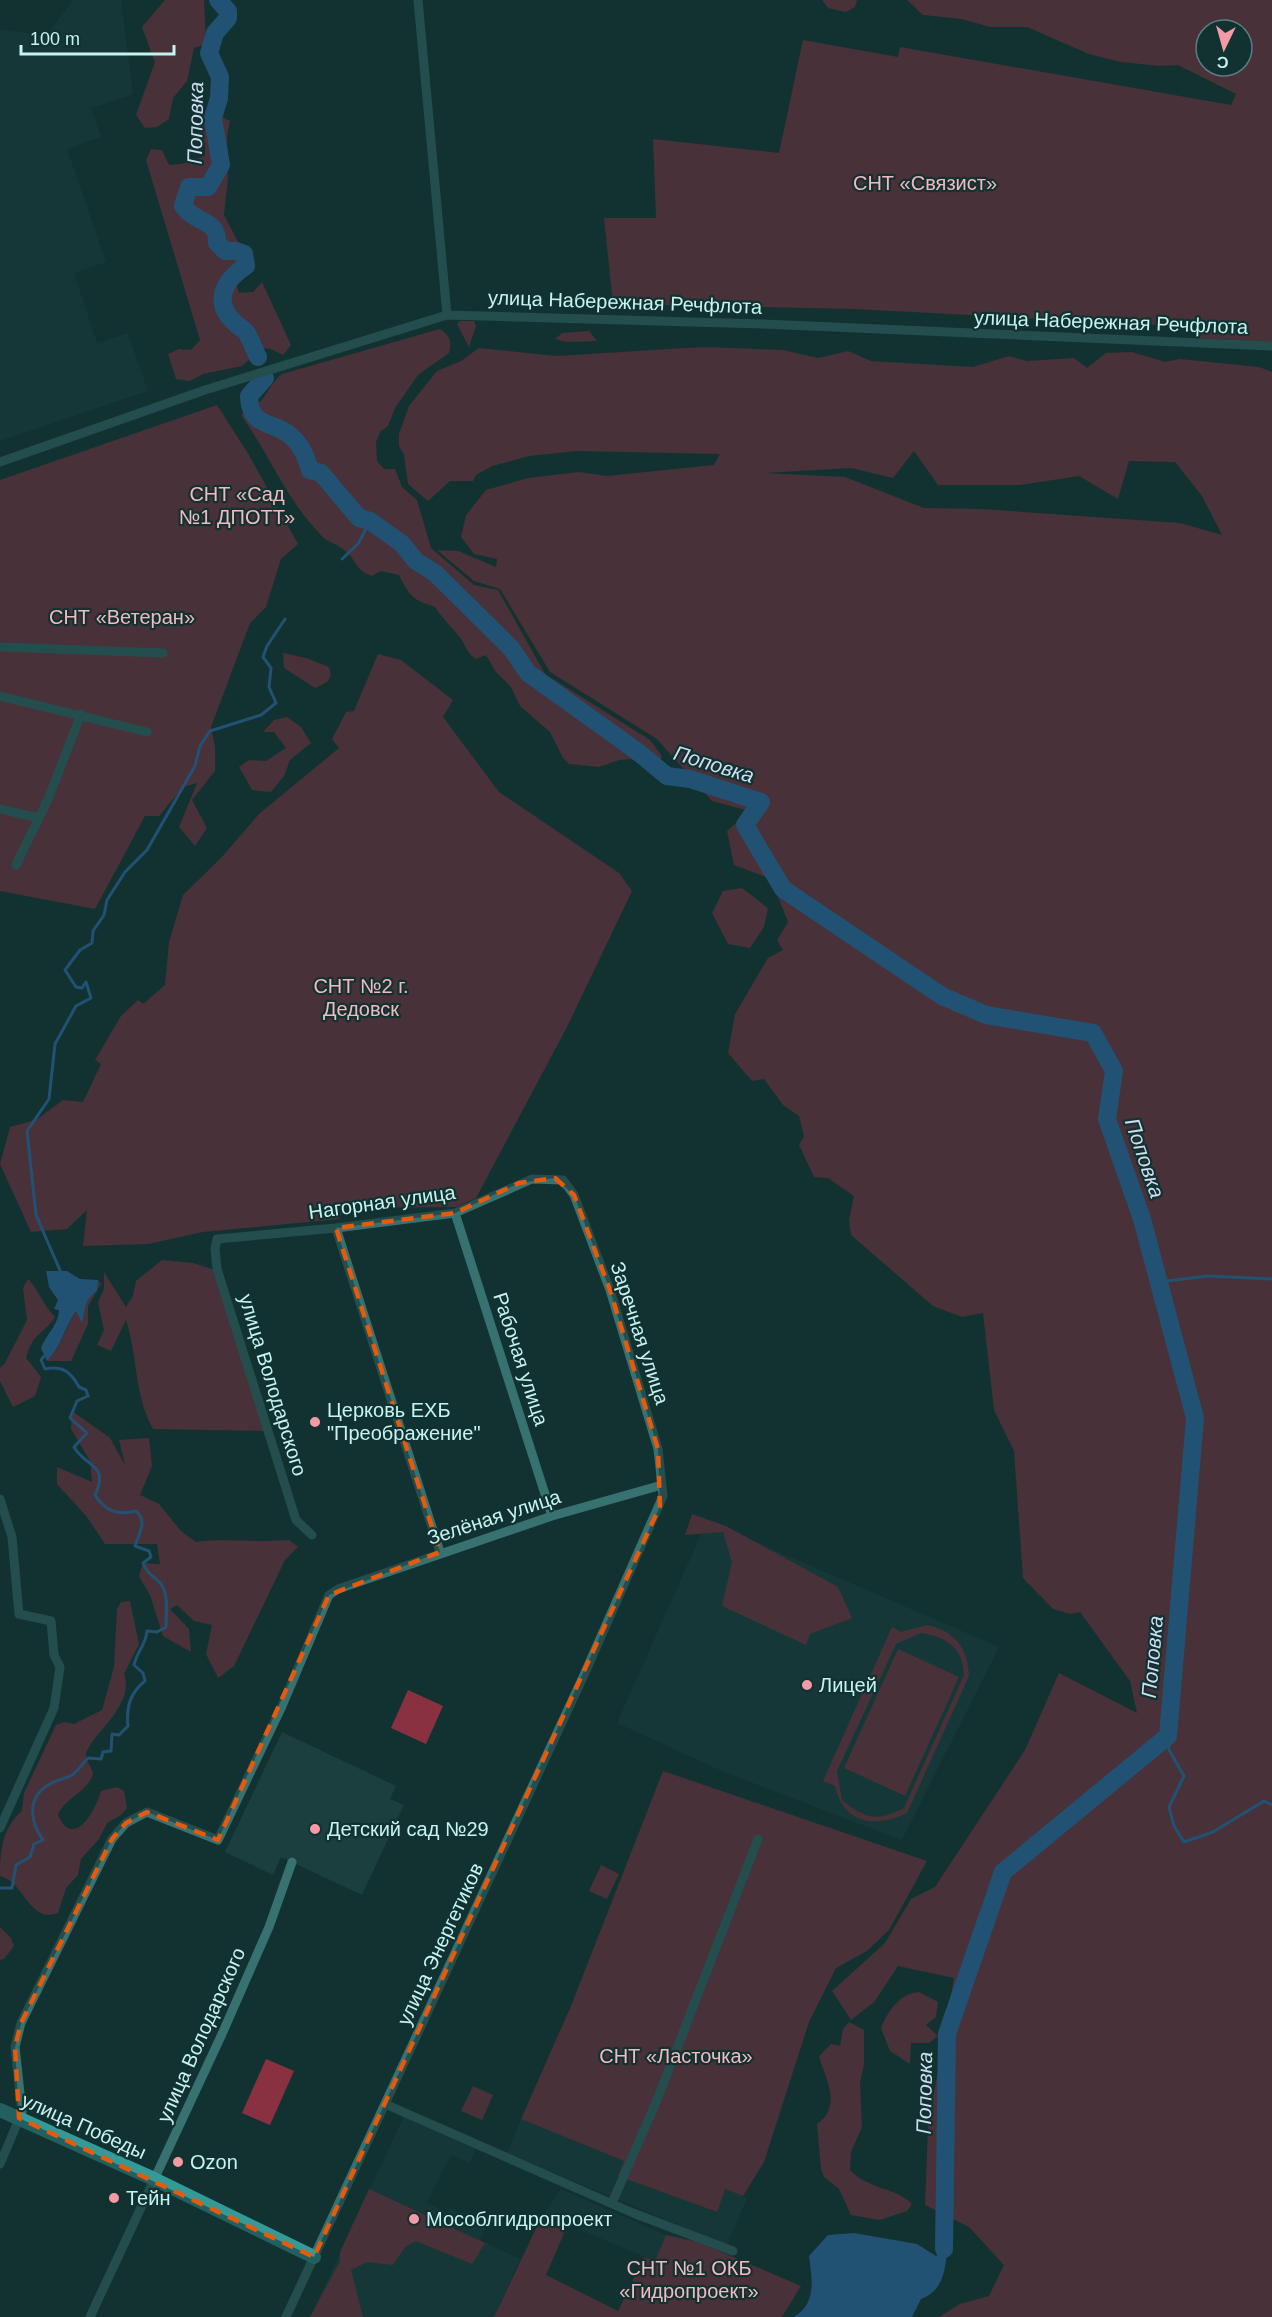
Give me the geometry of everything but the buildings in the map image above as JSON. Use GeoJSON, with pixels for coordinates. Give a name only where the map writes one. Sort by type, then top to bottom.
{"type":"FeatureCollection","features":[{"type":"Feature","properties":{"kind":"street"},"geometry":{"type":"LineString","coordinates":[[418,0],[447,315]]}},
{"type":"Feature","properties":{"kind":"street","name":"улица Набережная Речфлота"},"geometry":{"type":"LineString","coordinates":[[0,462],[205,390],[447,315],[763,324],[1272,346]]}},
{"type":"Feature","properties":{"kind":"street"},"geometry":{"type":"LineString","coordinates":[[0,647],[163,653]]}},
{"type":"Feature","properties":{"kind":"street"},"geometry":{"type":"LineString","coordinates":[[0,696],[147,732]]}},
{"type":"Feature","properties":{"kind":"street"},"geometry":{"type":"LineString","coordinates":[[16,865],[81,714]]}},
{"type":"Feature","properties":{"kind":"street"},"geometry":{"type":"LineString","coordinates":[[0,809],[38,818]]}},
{"type":"Feature","properties":{"kind":"street","name":"Нагорная улица"},"geometry":{"type":"LineString","coordinates":[[217,1239],[336,1228],[455,1213],[532,1179],[563,1180],[574,1195]]}},
{"type":"Feature","properties":{"kind":"street","name":"Заречная улица"},"geometry":{"type":"LineString","coordinates":[[574,1195],[610,1290],[657,1449],[662,1485]]}},
{"type":"Feature","properties":{"kind":"street","name":"Рабочая улица"},"geometry":{"type":"LineString","coordinates":[[455,1213],[552,1516]]}},
{"type":"Feature","properties":{"kind":"street"},"geometry":{"type":"LineString","coordinates":[[336,1228],[440,1552]]}},
{"type":"Feature","properties":{"kind":"street","name":"улица Володарского"},"geometry":{"type":"LineString","coordinates":[[217,1239],[215,1249],[217,1269],[296,1520],[312,1535]]}},
{"type":"Feature","properties":{"kind":"street","name":"Зелёная улица"},"geometry":{"type":"LineString","coordinates":[[19,2118],[22,2112],[15,2047],[21,2023],[112,1839],[126,1822],[147,1812],[218,1840],[282,1706],[329,1595],[338,1589],[440,1552],[552,1516],[662,1485]]}},
{"type":"Feature","properties":{"kind":"street","name":"улица Энергетиков"},"geometry":{"type":"LineString","coordinates":[[286,2317],[660,1506],[662,1485]]}},
{"type":"Feature","properties":{"kind":"street"},"geometry":{"type":"LineString","coordinates":[[0,1499],[12,1538],[19,1614],[51,1621],[54,1655],[60,1667],[54,1708],[0,1828]]}},
{"type":"Feature","properties":{"kind":"street"},"geometry":{"type":"LineString","coordinates":[[612,2204],[657,2100],[758,1839]]}},
{"type":"Feature","properties":{"kind":"street","name":"улица Володарского"},"geometry":{"type":"LineString","coordinates":[[90,2317],[246,1981],[292,1862]]}},
{"type":"Feature","properties":{"kind":"street"},"geometry":{"type":"LineString","coordinates":[[385,2104],[612,2204],[733,2251]]}},
{"type":"Feature","properties":{"kind":"street","name":"улица Победы"},"geometry":{"type":"LineString","coordinates":[[0,2110],[154,2180],[314,2257]]}},
{"type":"Feature","properties":{"kind":"street"},"geometry":{"type":"LineString","coordinates":[[0,2164],[19,2118]]}},
{"type":"Feature","properties":{"kind":"highlighted area"},"geometry":{"type":"Polygon","coordinates":[[[555,1178],[574,1195],[610,1290],[658,1449],[660,1506],[314,2257],[19,2118],[15,2047],[21,2023],[112,1839],[126,1823],[147,1812],[218,1840],[329,1595],[440,1552],[336,1228],[455,1213],[519,1183],[555,1178]]]}},
{"type":"Feature","properties":{"kind":"shaded area"},"geometry":{"type":"Polygon","coordinates":[[[73,0],[121,0],[133,94],[91,108],[101,137],[67,149],[106,262],[74,273],[97,343],[128,333],[148,391],[0,441],[0,30],[47,35],[73,0]]]}},
{"type":"Feature","properties":{"kind":"shaded area","name":"Лицей"},"geometry":{"type":"Polygon","coordinates":[[[707,1521],[999,1647],[902,1840],[724,1772],[617,1723],[707,1521]]]}},
{"type":"Feature","properties":{"kind":"shaded area","name":"Детский сад №29"},"geometry":{"type":"Polygon","coordinates":[[[282,1732],[396,1786],[390,1799],[404,1805],[362,1895],[281,1857],[273,1875],[225,1852],[282,1732]]]}},
{"type":"Feature","properties":{"kind":"shaded area","name":"Мособлгидропроект"},"geometry":{"type":"Polygon","coordinates":[[[404,2116],[476,2149],[469,2163],[451,2155],[427,2203],[447,2213],[449,2208],[486,2226],[480,2240],[520,2259],[494,2317],[310,2317],[404,2116]]]}},
{"type":"Feature","properties":{"kind":"shaded area"},"geometry":{"type":"Polygon","coordinates":[[[521,2119],[624,2161],[619,2176],[716,2212],[725,2188],[747,2198],[727,2245],[507,2153],[521,2119]]]}},
{"type":"Feature","properties":{"kind":"shaded area"},"geometry":{"type":"Polygon","coordinates":[[[561,2189],[666,2235],[655,2261],[568,2225],[565,2231],[540,2220],[561,2189]]]}},
{"type":"Feature","properties":{"kind":"green space"},"geometry":{"type":"Polygon","coordinates":[[[165,0],[204,0],[206,44],[194,48],[187,81],[173,98],[169,119],[157,127],[145,128],[136,115],[155,62],[142,27],[165,0]]]}},
{"type":"Feature","properties":{"kind":"green space"},"geometry":{"type":"Polygon","coordinates":[[[822,0],[857,0],[855,7],[846,12],[828,8],[822,0]]]}},
{"type":"Feature","properties":{"kind":"green space","name":"СНТ «Связист»"},"geometry":{"type":"Polygon","coordinates":[[[907,0],[1272,0],[1272,342],[1196,338],[1197,327],[855,309],[613,304],[604,218],[656,218],[653,139],[779,153],[803,40],[898,57],[900,47],[1231,105],[1236,94],[1204,78],[1254,78],[1254,18],[1194,18],[1194,73],[1178,65],[1160,66],[1121,62],[1089,54],[1027,27],[990,27],[962,19],[923,15],[907,0]]]}},
{"type":"Feature","properties":{"kind":"green space"},"geometry":{"type":"Polygon","coordinates":[[[218,115],[230,121],[227,136],[228,178],[224,215],[243,251],[236,281],[239,293],[253,292],[262,282],[291,345],[283,355],[271,349],[257,347],[251,358],[242,366],[203,374],[190,381],[176,379],[168,354],[179,349],[191,350],[200,340],[146,160],[151,149],[162,150],[169,165],[181,164],[205,156],[205,143],[198,131],[205,121],[218,115]]]}},
{"type":"Feature","properties":{"kind":"green space"},"geometry":{"type":"Polygon","coordinates":[[[460,321],[474,321],[476,326],[469,347],[457,324],[460,321]]]}},
{"type":"Feature","properties":{"kind":"green space"},"geometry":{"type":"Polygon","coordinates":[[[440,329],[449,339],[449,353],[418,375],[395,408],[388,426],[380,432],[376,442],[377,461],[384,469],[395,469],[402,487],[417,500],[431,548],[474,585],[498,590],[545,674],[650,740],[662,756],[659,765],[649,766],[630,759],[599,767],[569,764],[563,758],[550,732],[520,706],[511,687],[496,672],[486,655],[476,659],[472,656],[461,638],[435,607],[412,596],[399,575],[381,571],[372,576],[366,574],[340,547],[322,537],[287,491],[241,415],[260,401],[282,374],[440,329]]]}},
{"type":"Feature","properties":{"kind":"green space"},"geometry":{"type":"Polygon","coordinates":[[[589,331],[597,341],[566,342],[555,339],[562,333],[589,331]]]}},
{"type":"Feature","properties":{"kind":"green space"},"geometry":{"type":"Polygon","coordinates":[[[703,347],[783,350],[818,358],[848,351],[871,361],[973,367],[1009,356],[1027,361],[1074,358],[1087,368],[1106,353],[1132,352],[1165,362],[1180,359],[1259,367],[1272,372],[1272,2317],[939,2317],[960,2304],[989,2296],[1004,2265],[969,2227],[925,2205],[928,2127],[954,1978],[898,1966],[874,2002],[851,2020],[832,1991],[885,1943],[911,1899],[935,1887],[1025,1750],[1059,1673],[1137,1713],[1130,1681],[1080,1612],[1070,1614],[1053,1609],[1023,1578],[1014,1451],[994,1410],[983,1313],[962,1317],[933,1306],[851,1235],[849,1220],[854,1196],[828,1178],[814,1177],[799,1145],[804,1136],[799,1116],[783,1105],[764,1079],[752,1081],[728,1053],[735,1014],[768,958],[783,950],[777,940],[788,922],[771,879],[734,865],[727,831],[749,811],[712,801],[657,739],[550,672],[500,589],[474,581],[437,550],[458,551],[496,567],[497,559],[474,554],[461,537],[466,515],[486,490],[528,478],[579,472],[607,476],[714,465],[720,454],[577,451],[529,456],[492,466],[476,475],[473,481],[450,481],[428,501],[408,484],[404,455],[399,446],[399,434],[409,406],[437,371],[461,361],[479,348],[557,356],[703,347]],[[914,451],[893,478],[851,468],[765,473],[845,477],[924,508],[982,509],[1180,523],[1222,535],[1202,496],[1175,462],[1129,461],[1118,499],[1079,476],[1020,485],[938,485],[914,451]]]}},
{"type":"Feature","properties":{"kind":"green space","name":"СНТ «Ветеран»"},"geometry":{"type":"Polygon","coordinates":[[[217,405],[249,455],[298,544],[281,559],[266,607],[250,623],[211,727],[215,747],[215,771],[192,800],[207,828],[195,846],[179,827],[197,783],[183,787],[159,816],[145,816],[95,909],[0,891],[0,480],[217,405]]]}},
{"type":"Feature","properties":{"kind":"green space"},"geometry":{"type":"Polygon","coordinates":[[[283,653],[306,658],[329,667],[331,676],[327,682],[315,688],[284,668],[283,653]]]}},
{"type":"Feature","properties":{"kind":"green space","name":"СНТ №2 г. Дедовск"},"geometry":{"type":"Polygon","coordinates":[[[378,654],[401,660],[453,700],[443,717],[499,792],[619,873],[632,891],[567,1027],[476,1198],[456,1207],[343,1208],[339,1219],[203,1232],[148,1244],[83,1246],[87,1210],[67,1229],[31,1232],[0,1164],[10,1127],[36,1120],[63,1100],[83,1102],[101,1064],[95,1060],[121,1016],[138,1000],[143,1004],[165,985],[169,942],[183,895],[221,858],[259,814],[339,748],[332,739],[346,712],[354,711],[378,654]]]}},
{"type":"Feature","properties":{"kind":"green space"},"geometry":{"type":"Polygon","coordinates":[[[287,717],[301,727],[311,743],[290,760],[284,776],[271,792],[252,790],[239,767],[249,760],[266,761],[286,748],[274,732],[263,732],[274,720],[287,717]]]}},
{"type":"Feature","properties":{"kind":"green space"},"geometry":{"type":"Polygon","coordinates":[[[742,888],[768,908],[764,927],[750,948],[728,944],[712,913],[723,891],[742,888]]]}},
{"type":"Feature","properties":{"kind":"green space"},"geometry":{"type":"Polygon","coordinates":[[[162,1260],[193,1263],[218,1271],[266,1431],[153,1429],[142,1403],[126,1320],[111,1351],[97,1345],[104,1330],[98,1302],[104,1289],[104,1272],[126,1307],[133,1296],[136,1281],[162,1260]]]}},
{"type":"Feature","properties":{"kind":"green space"},"geometry":{"type":"Polygon","coordinates":[[[28,1279],[55,1317],[32,1343],[26,1358],[41,1377],[35,1396],[13,1407],[0,1381],[0,1368],[5,1363],[27,1320],[23,1288],[28,1279]]]}},
{"type":"Feature","properties":{"kind":"green space"},"geometry":{"type":"Polygon","coordinates":[[[97,1291],[88,1306],[88,1324],[71,1361],[47,1361],[77,1310],[83,1319],[86,1303],[97,1291]]]}},
{"type":"Feature","properties":{"kind":"green space"},"geometry":{"type":"Polygon","coordinates":[[[72,1411],[110,1438],[125,1465],[119,1440],[149,1438],[152,1466],[140,1495],[159,1504],[181,1531],[196,1542],[289,1540],[298,1547],[285,1560],[234,1666],[218,1678],[206,1654],[212,1625],[194,1621],[177,1605],[170,1609],[189,1629],[191,1652],[163,1636],[150,1595],[139,1576],[143,1563],[160,1564],[157,1544],[105,1544],[87,1517],[57,1484],[57,1467],[92,1482],[90,1461],[71,1429],[72,1411]]]}},
{"type":"Feature","properties":{"kind":"green space"},"geometry":{"type":"Polygon","coordinates":[[[692,1514],[726,1526],[838,1587],[852,1618],[810,1634],[806,1645],[722,1606],[732,1562],[723,1532],[685,1535],[692,1514]]]}},
{"type":"Feature","properties":{"kind":"green space"},"geometry":{"type":"Polygon","coordinates":[[[130,1601],[139,1644],[124,1674],[126,1686],[123,1698],[88,1750],[86,1757],[93,1774],[90,1780],[61,1809],[58,1815],[64,1825],[71,1829],[77,1828],[89,1816],[101,1791],[117,1787],[124,1791],[127,1808],[121,1815],[107,1823],[99,1839],[81,1859],[78,1875],[66,1888],[58,1913],[48,1915],[40,1913],[15,1885],[0,1876],[3,1841],[10,1825],[22,1811],[24,1793],[56,1725],[64,1722],[74,1724],[102,1710],[114,1667],[117,1609],[121,1602],[130,1601]]]}},
{"type":"Feature","properties":{"kind":"green space"},"geometry":{"type":"Polygon","coordinates":[[[927,1625],[952,1636],[963,1649],[969,1676],[907,1813],[884,1821],[863,1820],[846,1809],[839,1799],[835,1786],[823,1781],[892,1627],[901,1632],[927,1625]],[[921,1633],[896,1644],[837,1771],[842,1800],[865,1815],[879,1817],[904,1808],[964,1675],[960,1657],[952,1645],[938,1637],[921,1633]]]}},
{"type":"Feature","properties":{"kind":"green space"},"geometry":{"type":"Polygon","coordinates":[[[898,1649],[959,1677],[905,1796],[844,1768],[898,1649]]]}},
{"type":"Feature","properties":{"kind":"green space"},"geometry":{"type":"Polygon","coordinates":[[[408,1690],[443,1706],[426,1744],[391,1728],[408,1690]]]}},
{"type":"Feature","properties":{"kind":"green space","name":"СНТ «Ласточка»"},"geometry":{"type":"Polygon","coordinates":[[[663,1771],[927,1861],[889,1930],[867,1951],[836,1968],[809,2022],[764,2162],[743,2196],[725,2189],[717,2212],[618,2176],[624,2161],[521,2119],[571,2006],[663,1771]]]}},
{"type":"Feature","properties":{"kind":"green space"},"geometry":{"type":"Polygon","coordinates":[[[601,1865],[619,1874],[607,1899],[589,1891],[601,1865]]]}},
{"type":"Feature","properties":{"kind":"green space"},"geometry":{"type":"Polygon","coordinates":[[[0,1927],[11,1938],[14,1946],[4,1959],[0,1960],[0,1927]]]}},
{"type":"Feature","properties":{"kind":"green space"},"geometry":{"type":"Polygon","coordinates":[[[919,1992],[938,2002],[936,2017],[926,2025],[938,2036],[929,2043],[911,2043],[910,2064],[890,2051],[881,2028],[895,2004],[912,1993],[919,1992]]]}},
{"type":"Feature","properties":{"kind":"green space"},"geometry":{"type":"Polygon","coordinates":[[[849,2022],[864,2030],[864,2065],[860,2083],[862,2127],[851,2152],[850,2170],[857,2177],[898,2194],[912,2204],[907,2211],[880,2220],[851,2215],[839,2189],[824,2177],[821,2169],[817,2124],[825,2117],[831,2100],[828,2082],[819,2056],[831,2044],[840,2046],[843,2029],[849,2022]]]}},
{"type":"Feature","properties":{"kind":"green space"},"geometry":{"type":"Polygon","coordinates":[[[266,2059],[294,2071],[270,2125],[242,2113],[266,2059]]]}},
{"type":"Feature","properties":{"kind":"green space"},"geometry":{"type":"Polygon","coordinates":[[[473,2086],[493,2095],[482,2120],[461,2111],[473,2086]]]}},
{"type":"Feature","properties":{"kind":"green space"},"geometry":{"type":"Polygon","coordinates":[[[369,2189],[485,2243],[472,2264],[416,2241],[405,2247],[393,2265],[367,2262],[351,2270],[363,2317],[310,2317],[340,2261],[340,2252],[369,2189]]]}},
{"type":"Feature","properties":{"kind":"green space","name":"СНТ №1 ОКБ «Гидропроект»"},"geometry":{"type":"Polygon","coordinates":[[[540,2220],[565,2231],[546,2275],[618,2311],[644,2257],[655,2261],[666,2235],[698,2242],[801,2286],[782,2317],[494,2317],[540,2220]]]}},
{"type":"Feature","properties":{"kind":"water"},"geometry":{"type":"Polygon","coordinates":[[[46,1271],[67,1271],[80,1279],[98,1280],[97,1291],[87,1302],[82,1323],[76,1311],[47,1361],[41,1348],[57,1321],[59,1310],[54,1309],[58,1300],[49,1287],[46,1271]]]}},
{"type":"Feature","properties":{"kind":"water"},"geometry":{"type":"Polygon","coordinates":[[[854,2233],[917,2244],[936,2256],[944,2249],[947,2251],[945,2267],[938,2286],[928,2296],[921,2299],[912,2317],[794,2317],[810,2298],[812,2282],[809,2256],[828,2235],[854,2233]]]}},
{"type":"Feature","properties":{"kind":"waterway","name":"Поповка"},"geometry":{"type":"LineString","coordinates":[[218,0],[228,11],[228,18],[215,33],[209,53],[220,77],[219,98],[213,118],[221,165],[208,187],[189,187],[183,206],[214,229],[217,243],[225,251],[244,254],[246,266],[227,285],[223,299],[224,307],[228,315],[246,332],[258,357]]}},
{"type":"Feature","properties":{"kind":"waterway","name":"Поповка"},"geometry":{"type":"LineString","coordinates":[[265,378],[249,396],[253,414],[258,419],[291,436],[303,452],[310,470],[321,473],[359,518],[370,521],[401,543],[416,561],[435,573],[511,648],[528,673],[638,752],[667,776],[690,779],[761,802],[745,825],[783,889],[942,996],[986,1015],[1093,1033],[1114,1071],[1107,1119],[1142,1219],[1195,1418],[1168,1736],[1003,1872],[947,2034],[944,2249]]}},
{"type":"Feature","properties":{"kind":"waterway"},"geometry":{"type":"LineString","coordinates":[[342,559],[358,544],[370,521]]}},
{"type":"Feature","properties":{"kind":"waterway"},"geometry":{"type":"LineString","coordinates":[[62,1275],[36,1215],[27,1131],[49,1099],[55,1044],[76,1006],[91,998],[86,982],[82,988],[76,987],[65,970],[80,950],[92,943],[93,931],[104,915],[107,900],[125,872],[147,850],[195,766],[200,746],[210,731],[261,715],[276,703],[269,687],[271,668],[263,657],[267,646],[285,619]]}},
{"type":"Feature","properties":{"kind":"waterway"},"geometry":{"type":"LineString","coordinates":[[1159,1282],[1208,1276],[1272,1279]]}},
{"type":"Feature","properties":{"kind":"waterway"},"geometry":{"type":"LineString","coordinates":[[0,1888],[12,1888],[16,1865],[30,1857],[34,1844],[43,1840],[33,1818],[34,1803],[42,1789],[72,1775],[88,1758],[101,1759],[103,1752],[111,1751],[112,1734],[119,1735],[128,1726],[130,1701],[145,1681],[143,1673],[134,1665],[135,1660],[147,1631],[157,1632],[166,1627],[167,1605],[164,1588],[147,1571],[143,1563],[151,1557],[149,1551],[135,1546],[142,1528],[140,1515],[136,1511],[123,1513],[113,1511],[103,1505],[95,1495],[99,1485],[98,1471],[74,1447],[87,1433],[70,1418],[77,1401],[88,1396],[86,1390],[79,1387],[73,1377],[65,1371],[56,1368],[45,1369],[41,1360],[47,1353]]}},
{"type":"Feature","properties":{"kind":"waterway"},"geometry":{"type":"LineString","coordinates":[[1168,1736],[1169,1750],[1184,1776],[1169,1807],[1174,1826],[1184,1842],[1213,1832],[1264,1801],[1272,1805]]}},
{"type":"Feature","properties":{"kind":"place","name":"Церковь ЕХБ \"Преображение\""},"geometry":{"type":"Point","coordinates":[315,1422]}},
{"type":"Feature","properties":{"kind":"place","name":"Лицей"},"geometry":{"type":"Point","coordinates":[807,1685]}},
{"type":"Feature","properties":{"kind":"place","name":"Детский сад №29"},"geometry":{"type":"Point","coordinates":[315,1829]}},
{"type":"Feature","properties":{"kind":"place","name":"Ozon"},"geometry":{"type":"Point","coordinates":[178,2162]}},
{"type":"Feature","properties":{"kind":"place","name":"Тейн"},"geometry":{"type":"Point","coordinates":[114,2198]}},
{"type":"Feature","properties":{"kind":"place","name":"Мособлгидропроект"},"geometry":{"type":"Point","coordinates":[414,2219]}},
{"type":"Feature","properties":{"kind":"park label","name":"СНТ «Сад №1 ДПОТТ»"},"geometry":{"type":"Point","coordinates":[237,506]}}]}
